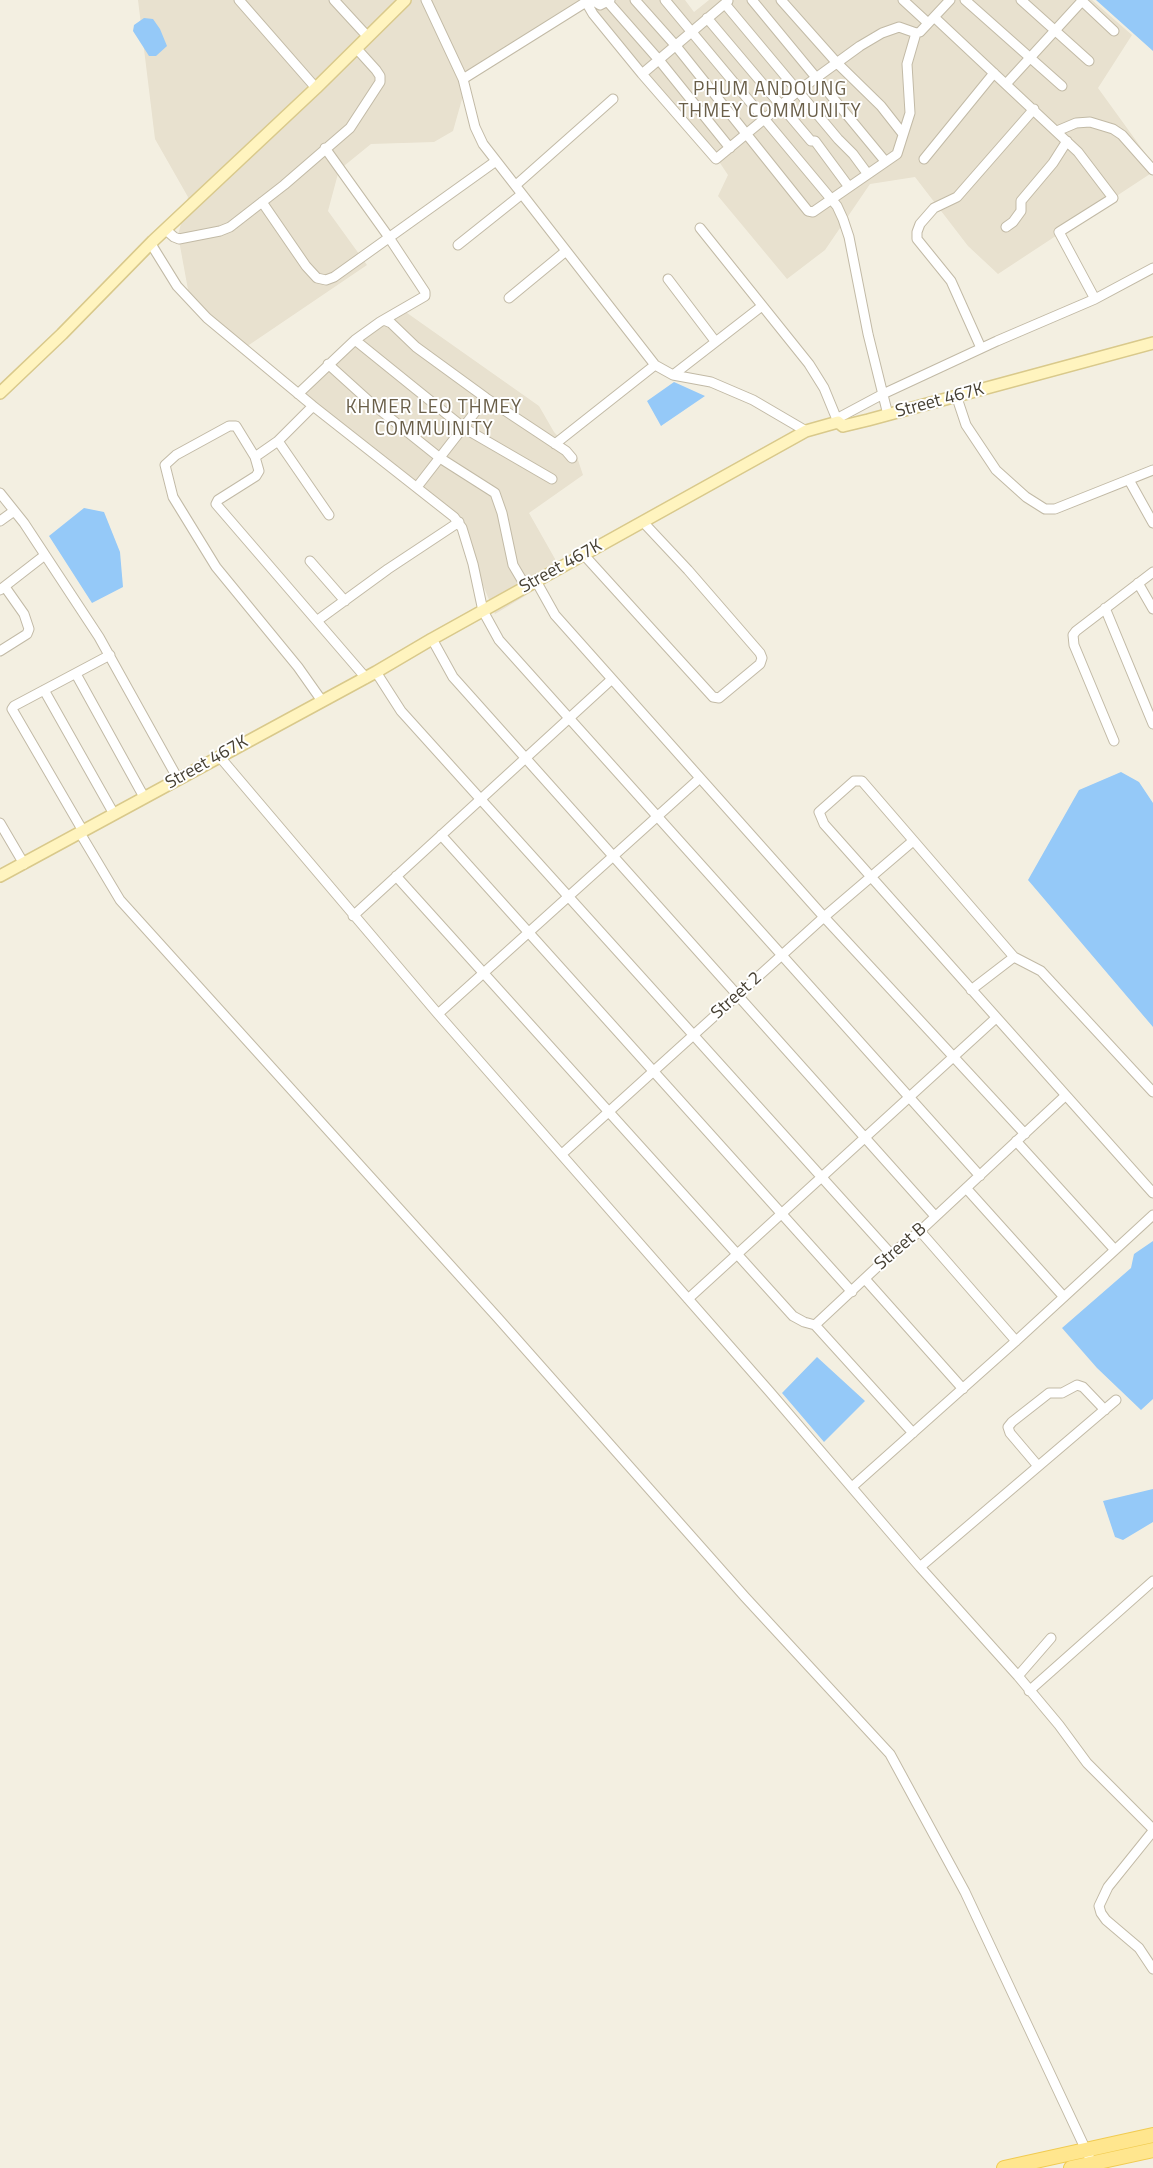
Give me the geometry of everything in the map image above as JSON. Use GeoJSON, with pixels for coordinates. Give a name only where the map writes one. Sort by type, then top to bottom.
{"type":"FeatureCollection","features":[{"type":"Feature","properties":{"kind":"main road"},"geometry":{"type":"LineString","coordinates":[[1004,2168],[1153,2136]]}},
{"type":"Feature","properties":{"kind":"main road"},"geometry":{"type":"LineString","coordinates":[[1072,2168],[1153,2150]]}},
{"type":"Feature","properties":{"kind":"street"},"geometry":{"type":"LineString","coordinates":[[240,0],[316,88]]}},
{"type":"Feature","properties":{"kind":"street"},"geometry":{"type":"LineString","coordinates":[[334,0],[368,37]]}},
{"type":"Feature","properties":{"kind":"street"},"geometry":{"type":"LineString","coordinates":[[0,393],[62,334],[151,244],[357,49],[405,0]]}},
{"type":"Feature","properties":{"kind":"street"},"geometry":{"type":"LineString","coordinates":[[426,0],[463,79],[475,127],[483,144],[655,365],[673,375],[712,382],[753,400],[806,431]]}},
{"type":"Feature","properties":{"kind":"street"},"geometry":{"type":"LineString","coordinates":[[635,0],[676,46],[808,211],[817,211],[865,177],[867,173],[897,154],[910,113],[907,64],[916,33]]}},
{"type":"Feature","properties":{"kind":"street"},"geometry":{"type":"LineString","coordinates":[[665,0],[766,118],[832,199],[843,219],[849,237],[868,334],[888,415]]}},
{"type":"Feature","properties":{"kind":"street"},"geometry":{"type":"LineString","coordinates":[[752,0],[885,161]]}},
{"type":"Feature","properties":{"kind":"street"},"geometry":{"type":"LineString","coordinates":[[781,0],[838,63],[881,106],[903,134]]}},
{"type":"Feature","properties":{"kind":"street"},"geometry":{"type":"LineString","coordinates":[[903,0],[931,20],[994,73],[1068,141],[1113,198],[1059,232],[1095,299]]}},
{"type":"Feature","properties":{"kind":"street"},"geometry":{"type":"LineString","coordinates":[[589,1],[593,14],[714,159],[730,148],[798,91],[850,53],[882,33],[899,26],[916,33],[920,32],[950,0]]}},
{"type":"Feature","properties":{"kind":"street"},"geometry":{"type":"LineString","coordinates":[[965,0],[1062,86]]}},
{"type":"Feature","properties":{"kind":"street"},"geometry":{"type":"LineString","coordinates":[[1021,0],[1089,60]]}},
{"type":"Feature","properties":{"kind":"street"},"geometry":{"type":"LineString","coordinates":[[463,79],[589,1]]}},
{"type":"Feature","properties":{"kind":"street"},"geometry":{"type":"LineString","coordinates":[[589,1],[600,5],[609,1],[730,148]]}},
{"type":"Feature","properties":{"kind":"street"},"geometry":{"type":"LineString","coordinates":[[1006,84],[1081,1],[1114,31]]}},
{"type":"Feature","properties":{"kind":"street"},"geometry":{"type":"LineString","coordinates":[[642,74],[727,2],[867,173]]}},
{"type":"Feature","properties":{"kind":"street"},"geometry":{"type":"LineString","coordinates":[[708,18],[782,104],[811,141],[815,141],[849,187]]}},
{"type":"Feature","properties":{"kind":"street"},"geometry":{"type":"LineString","coordinates":[[166,230],[179,239],[220,231],[230,227],[284,185],[350,128],[380,82],[380,76],[376,70],[357,49]]}},
{"type":"Feature","properties":{"kind":"street"},"geometry":{"type":"LineString","coordinates":[[924,160],[994,73]]}},
{"type":"Feature","properties":{"kind":"street"},"geometry":{"type":"LineString","coordinates":[[516,185],[612,99]]}},
{"type":"Feature","properties":{"kind":"street"},"geometry":{"type":"LineString","coordinates":[[981,348],[951,281],[918,239],[917,232],[920,224],[934,208],[957,197],[1034,109]]}},
{"type":"Feature","properties":{"kind":"street"},"geometry":{"type":"LineString","coordinates":[[1057,131],[1076,123],[1090,122],[1113,129],[1122,135],[1153,170]]}},
{"type":"Feature","properties":{"kind":"street"},"geometry":{"type":"LineString","coordinates":[[1006,227],[1014,222],[1021,211],[1021,201],[1053,163],[1068,141]]}},
{"type":"Feature","properties":{"kind":"street"},"geometry":{"type":"LineString","coordinates":[[298,394],[355,340],[425,296],[425,292],[388,236],[325,148]]}},
{"type":"Feature","properties":{"kind":"street"},"geometry":{"type":"LineString","coordinates":[[262,202],[317,278],[326,280],[334,277],[388,236],[496,161]]}},
{"type":"Feature","properties":{"kind":"street"},"geometry":{"type":"LineString","coordinates":[[458,245],[522,194]]}},
{"type":"Feature","properties":{"kind":"street"},"geometry":{"type":"LineString","coordinates":[[700,228],[809,364],[824,388],[838,422]]}},
{"type":"Feature","properties":{"kind":"street"},"geometry":{"type":"LineString","coordinates":[[151,244],[177,286],[207,318],[298,394],[459,522],[473,564],[482,611],[499,640],[980,1176]]}},
{"type":"Feature","properties":{"kind":"street"},"geometry":{"type":"LineString","coordinates":[[509,298],[566,250]]}},
{"type":"Feature","properties":{"kind":"street"},"geometry":{"type":"LineString","coordinates":[[838,422],[840,417],[883,394],[981,348],[1095,299],[1153,268]]}},
{"type":"Feature","properties":{"kind":"street"},"geometry":{"type":"LineString","coordinates":[[668,279],[715,341]]}},
{"type":"Feature","properties":{"kind":"street"},"geometry":{"type":"LineString","coordinates":[[673,375],[762,306]]}},
{"type":"Feature","properties":{"kind":"street"},"geometry":{"type":"LineString","coordinates":[[384,320],[390,323],[416,347],[486,398],[555,444],[572,458]]}},
{"type":"Feature","properties":{"kind":"street"},"geometry":{"type":"LineString","coordinates":[[355,340],[464,428],[552,479]]}},
{"type":"Feature","properties":{"kind":"street","name":"Street 467K"},"geometry":{"type":"LineString","coordinates":[[0,876],[371,675],[432,639],[806,431],[838,422],[843,426],[957,398],[1153,343]]}},
{"type":"Feature","properties":{"kind":"street"},"geometry":{"type":"LineString","coordinates":[[328,364],[370,402],[440,458],[495,493],[502,513],[512,565],[531,584],[555,615],[824,917],[1025,1134]]}},
{"type":"Feature","properties":{"kind":"street"},"geometry":{"type":"LineString","coordinates":[[555,444],[655,365]]}},
{"type":"Feature","properties":{"kind":"street"},"geometry":{"type":"LineString","coordinates":[[417,488],[486,398]]}},
{"type":"Feature","properties":{"kind":"street"},"geometry":{"type":"LineString","coordinates":[[957,398],[966,425],[996,470],[1026,497],[1040,506],[1055,509],[1153,470]]}},
{"type":"Feature","properties":{"kind":"street"},"geometry":{"type":"LineString","coordinates":[[255,456],[278,441],[313,406]]}},
{"type":"Feature","properties":{"kind":"street"},"geometry":{"type":"LineString","coordinates":[[322,701],[298,667],[216,567],[173,497],[165,465],[176,455],[228,426],[236,426],[255,456],[259,471],[256,476],[218,500],[216,504],[318,620],[371,675],[891,1254]]}},
{"type":"Feature","properties":{"kind":"street"},"geometry":{"type":"LineString","coordinates":[[278,441],[329,515]]}},
{"type":"Feature","properties":{"kind":"street"},"geometry":{"type":"LineString","coordinates":[[1129,480],[1153,523]]}},
{"type":"Feature","properties":{"kind":"street"},"geometry":{"type":"LineString","coordinates":[[0,493],[45,555],[110,655],[178,779]]}},
{"type":"Feature","properties":{"kind":"street"},"geometry":{"type":"LineString","coordinates":[[0,520],[14,511]]}},
{"type":"Feature","properties":{"kind":"street"},"geometry":{"type":"LineString","coordinates":[[318,620],[459,522]]}},
{"type":"Feature","properties":{"kind":"street"},"geometry":{"type":"LineString","coordinates":[[584,555],[713,697],[718,698],[760,664],[762,658],[760,653],[688,570],[643,522]]}},
{"type":"Feature","properties":{"kind":"street"},"geometry":{"type":"LineString","coordinates":[[0,651],[27,634],[29,629],[24,614],[2,588],[45,555]]}},
{"type":"Feature","properties":{"kind":"street"},"geometry":{"type":"LineString","coordinates":[[310,561],[345,601]]}},
{"type":"Feature","properties":{"kind":"street"},"geometry":{"type":"LineString","coordinates":[[1114,742],[1073,639],[1076,631],[1153,572]]}},
{"type":"Feature","properties":{"kind":"street"},"geometry":{"type":"LineString","coordinates":[[1138,583],[1153,610]]}},
{"type":"Feature","properties":{"kind":"street"},"geometry":{"type":"LineString","coordinates":[[1105,608],[1153,724]]}},
{"type":"Feature","properties":{"kind":"street"},"geometry":{"type":"LineString","coordinates":[[432,639],[452,676],[935,1216]]}},
{"type":"Feature","properties":{"kind":"street"},"geometry":{"type":"LineString","coordinates":[[110,655],[14,706],[12,709],[120,900],[497,1317],[745,1597],[890,1754],[965,1892],[1092,2164]]}},
{"type":"Feature","properties":{"kind":"street"},"geometry":{"type":"LineString","coordinates":[[76,674],[144,797]]}},
{"type":"Feature","properties":{"kind":"street"},"geometry":{"type":"LineString","coordinates":[[353,916],[612,679]]}},
{"type":"Feature","properties":{"kind":"street"},"geometry":{"type":"LineString","coordinates":[[44,690],[114,814]]}},
{"type":"Feature","properties":{"kind":"street"},"geometry":{"type":"LineString","coordinates":[[219,756],[438,1014],[920,1567],[1018,1676],[1059,1725],[1087,1763],[1153,1830],[1108,1887],[1099,1906],[1106,1920],[1139,1948],[1153,1969]]}},
{"type":"Feature","properties":{"kind":"street"},"geometry":{"type":"LineString","coordinates":[[438,1014],[700,778]]}},
{"type":"Feature","properties":{"kind":"street"},"geometry":{"type":"LineString","coordinates":[[1153,1092],[1041,970],[1014,957],[862,781],[854,781],[819,812],[824,824],[1064,1096],[1153,1193]]}},
{"type":"Feature","properties":{"kind":"street"},"geometry":{"type":"LineString","coordinates":[[0,823],[24,864]]}},
{"type":"Feature","properties":{"kind":"street"},"geometry":{"type":"LineString","coordinates":[[441,835],[852,1292]]}},
{"type":"Feature","properties":{"kind":"street","name":"Street 2"},"geometry":{"type":"LineString","coordinates":[[562,1154],[824,917],[913,841]]}},
{"type":"Feature","properties":{"kind":"street"},"geometry":{"type":"LineString","coordinates":[[396,876],[793,1316],[815,1325],[914,1433]]}},
{"type":"Feature","properties":{"kind":"street"},"geometry":{"type":"LineString","coordinates":[[971,990],[1014,957]]}},
{"type":"Feature","properties":{"kind":"street"},"geometry":{"type":"LineString","coordinates":[[688,1299],[996,1018]]}},
{"type":"Feature","properties":{"kind":"street","name":"Street B"},"geometry":{"type":"LineString","coordinates":[[815,1325],[891,1254],[920,1231],[980,1176],[1064,1096]]}},
{"type":"Feature","properties":{"kind":"street"},"geometry":{"type":"LineString","coordinates":[[1016,1141],[1115,1250]]}},
{"type":"Feature","properties":{"kind":"street"},"geometry":{"type":"LineString","coordinates":[[966,1188],[1064,1297]]}},
{"type":"Feature","properties":{"kind":"street"},"geometry":{"type":"LineString","coordinates":[[852,1487],[963,1389],[1153,1215]]}},
{"type":"Feature","properties":{"kind":"street"},"geometry":{"type":"LineString","coordinates":[[920,1231],[1016,1341]]}},
{"type":"Feature","properties":{"kind":"street"},"geometry":{"type":"LineString","coordinates":[[865,1279],[963,1389]]}},
{"type":"Feature","properties":{"kind":"street"},"geometry":{"type":"LineString","coordinates":[[1038,1466],[1010,1433],[1008,1427],[1012,1422],[1049,1393],[1062,1393],[1077,1385],[1083,1387],[1105,1410]]}},
{"type":"Feature","properties":{"kind":"street"},"geometry":{"type":"LineString","coordinates":[[920,1567],[1116,1400]]}},
{"type":"Feature","properties":{"kind":"street"},"geometry":{"type":"LineString","coordinates":[[1029,1691],[1153,1581]]}},
{"type":"Feature","properties":{"kind":"street"},"geometry":{"type":"LineString","coordinates":[[1018,1676],[1051,1638]]}},
{"type":"Feature","properties":{"kind":"shaded area"},"geometry":{"type":"Polygon","coordinates":[[[138,0],[685,0],[694,12],[709,0],[1092,0],[1132,35],[1098,88],[1153,164],[1153,172],[998,274],[968,246],[915,177],[870,184],[825,250],[787,279],[718,196],[728,175],[718,160],[586,3],[481,70],[466,85],[453,131],[434,142],[371,144],[339,170],[328,211],[367,265],[246,347],[189,295],[178,235],[188,197],[155,139],[138,0]]]}},
{"type":"Feature","properties":{"kind":"shaded area"},"geometry":{"type":"Polygon","coordinates":[[[400,308],[539,406],[554,432],[577,457],[583,475],[529,513],[563,573],[495,614],[456,520],[425,501],[295,394],[400,308]]]}},
{"type":"Feature","properties":{"kind":"water"},"geometry":{"type":"Polygon","coordinates":[[[1096,0],[1153,0],[1153,51],[1096,0]]]}},
{"type":"Feature","properties":{"kind":"water"},"geometry":{"type":"Polygon","coordinates":[[[144,18],[153,19],[160,29],[167,46],[156,56],[149,56],[133,31],[134,25],[144,18]]]}},
{"type":"Feature","properties":{"kind":"water"},"geometry":{"type":"Polygon","coordinates":[[[674,382],[705,396],[661,426],[647,401],[674,382]]]}},
{"type":"Feature","properties":{"kind":"water"},"geometry":{"type":"Polygon","coordinates":[[[84,508],[104,512],[120,552],[123,587],[92,603],[49,536],[84,508]]]}},
{"type":"Feature","properties":{"kind":"water"},"geometry":{"type":"Polygon","coordinates":[[[1121,772],[1139,782],[1153,803],[1153,1027],[1028,880],[1079,790],[1121,772]]]}},
{"type":"Feature","properties":{"kind":"water"},"geometry":{"type":"Polygon","coordinates":[[[1153,1241],[1153,1399],[1141,1410],[1097,1368],[1062,1328],[1131,1268],[1134,1254],[1153,1241]]]}},
{"type":"Feature","properties":{"kind":"water"},"geometry":{"type":"Polygon","coordinates":[[[817,1357],[865,1401],[824,1442],[782,1393],[817,1357]]]}},
{"type":"Feature","properties":{"kind":"water"},"geometry":{"type":"Polygon","coordinates":[[[1153,1489],[1153,1522],[1123,1540],[1115,1537],[1103,1501],[1153,1489]]]}},
{"type":"Feature","properties":{"kind":"district","name":"PHUM ANDOUNG THMEY COMMUNITY"},"geometry":{"type":"Point","coordinates":[770,101]}},
{"type":"Feature","properties":{"kind":"district","name":"KHMER LEO THMEY COMMUINITY"},"geometry":{"type":"Point","coordinates":[434,419]}}]}
